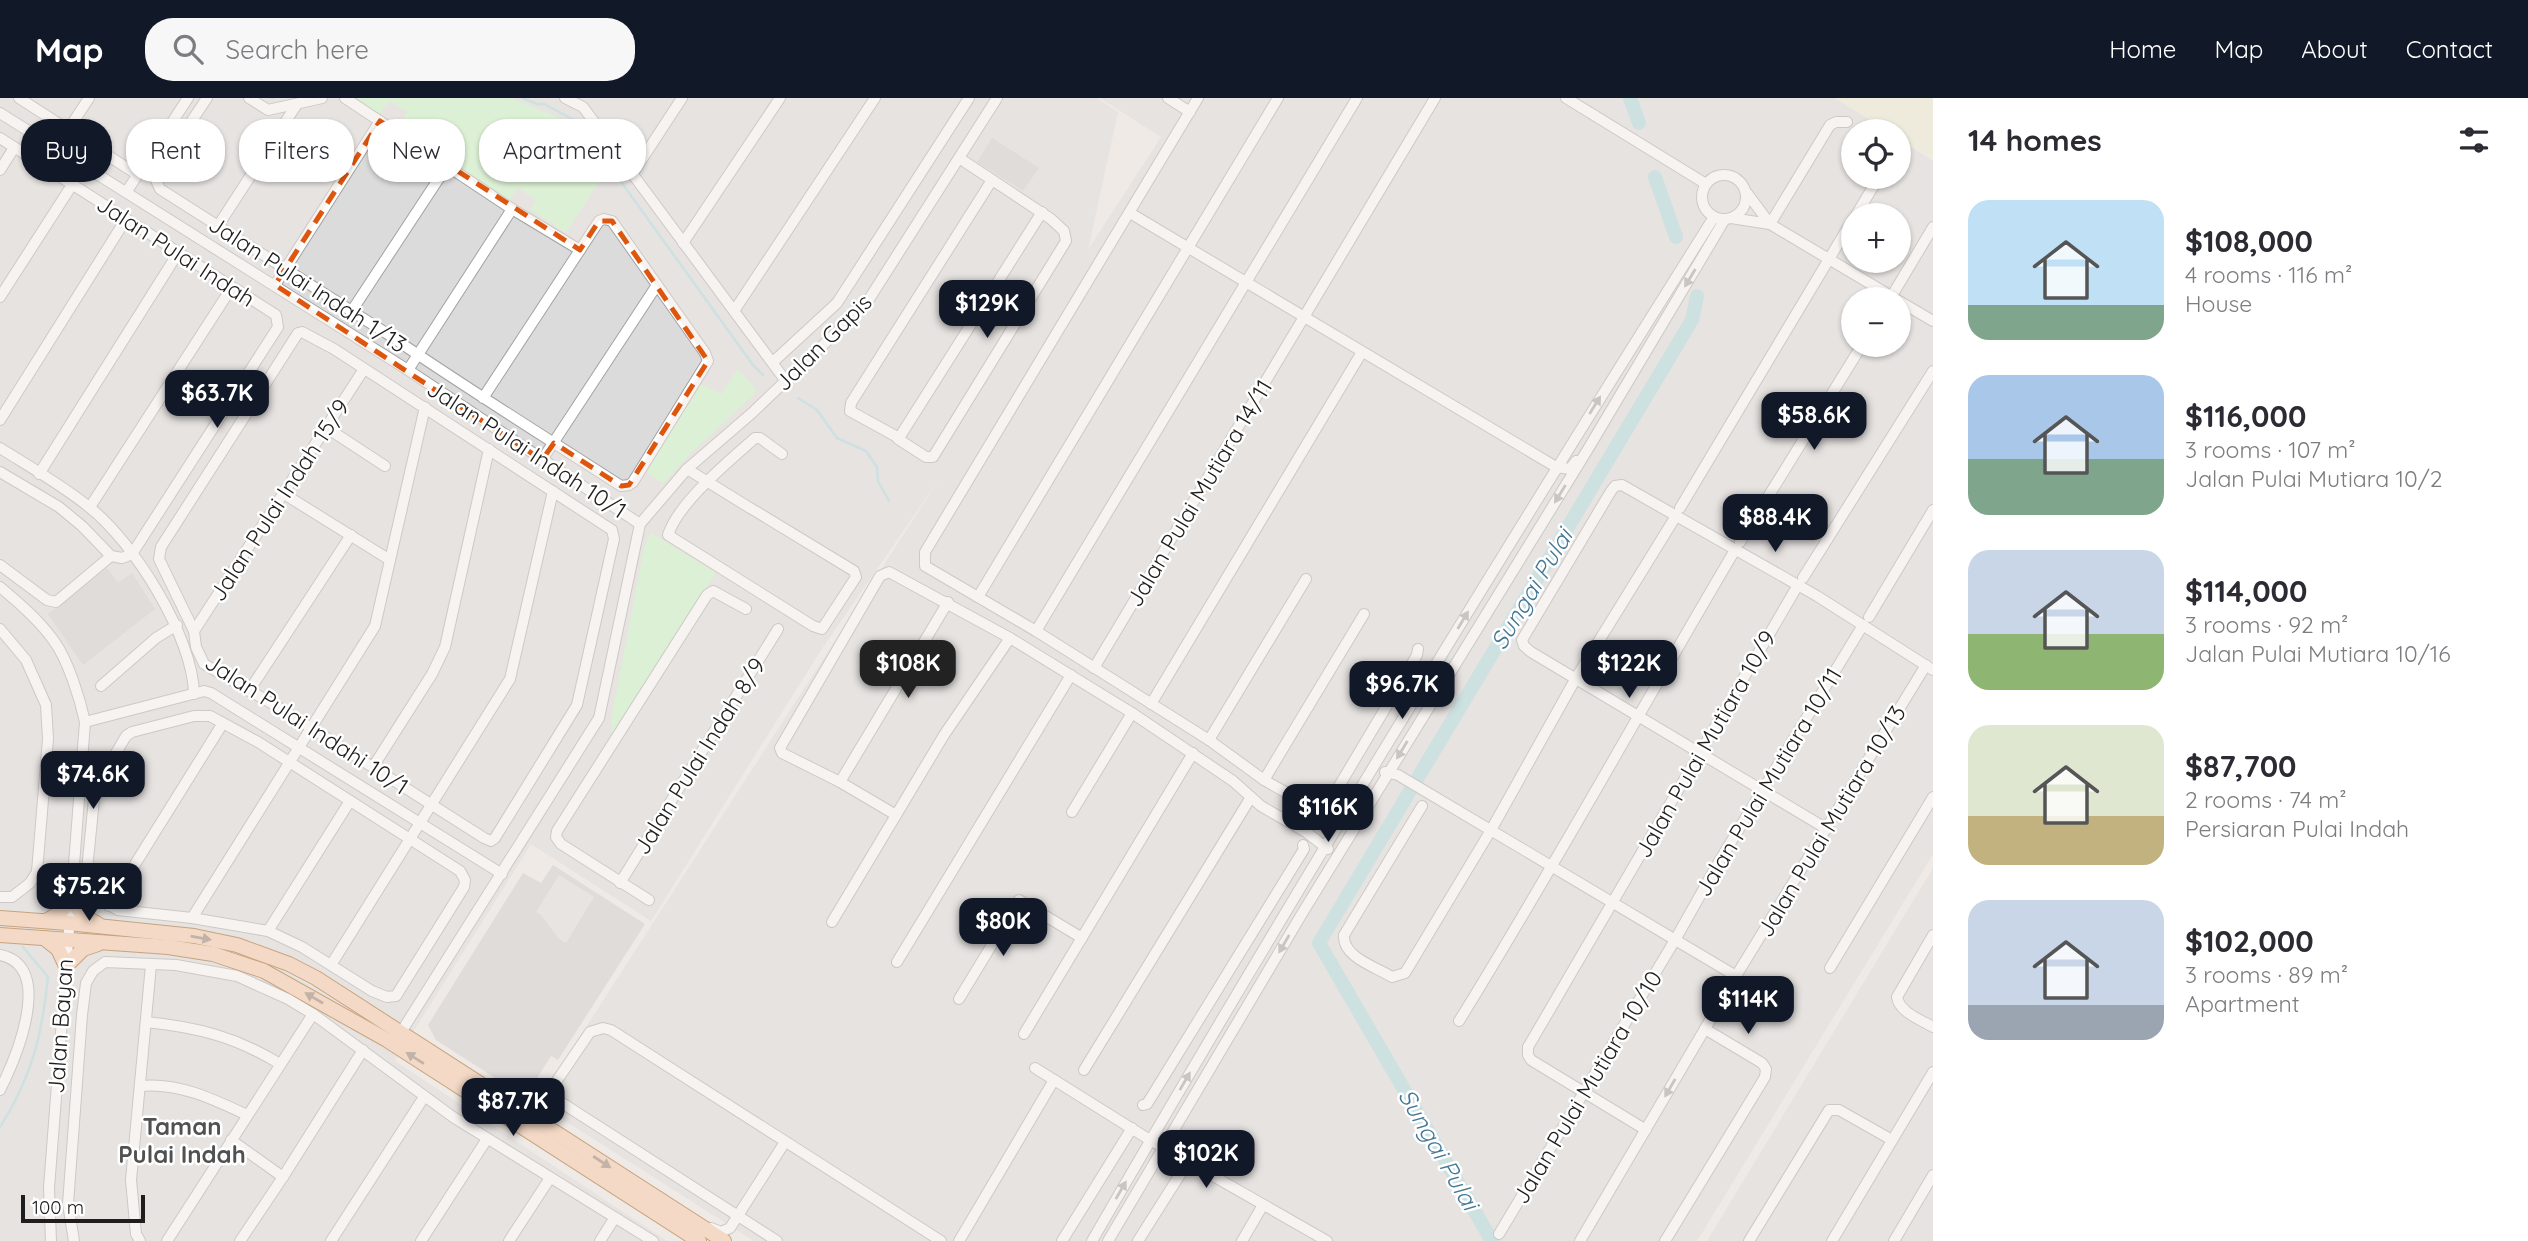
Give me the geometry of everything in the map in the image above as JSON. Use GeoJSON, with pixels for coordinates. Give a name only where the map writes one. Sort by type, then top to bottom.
{"type":"FeatureCollection","features":[{"type":"Feature","properties":{"kind":"main road"},"geometry":{"type":"LineString","coordinates":[[46,921],[61,912],[70,898],[83,916],[109,935]]}},
{"type":"Feature","properties":{"kind":"main road"},"geometry":{"type":"LineString","coordinates":[[0,918],[68,922],[109,935],[213,954],[264,971],[397,1039],[724,1241]]}},
{"type":"Feature","properties":{"kind":"main road"},"geometry":{"type":"LineString","coordinates":[[0,935],[67,939],[109,935]]}},
{"type":"Feature","properties":{"kind":"main road"},"geometry":{"type":"LineString","coordinates":[[44,938],[58,949],[66,966],[83,949],[109,935]]}},
{"type":"Feature","properties":{"kind":"main road"},"geometry":{"type":"LineString","coordinates":[[397,1039],[699,1241]]}},
{"type":"Feature","properties":{"kind":"street"},"geometry":{"type":"LineString","coordinates":[[19,98],[51,119]]}},
{"type":"Feature","properties":{"kind":"street"},"geometry":{"type":"LineString","coordinates":[[75,119],[89,98]]}},
{"type":"Feature","properties":{"kind":"street"},"geometry":{"type":"LineString","coordinates":[[174,119],[188,98]]}},
{"type":"Feature","properties":{"kind":"street","name":"Jalan Pulai Indah 1/13"},"geometry":{"type":"LineString","coordinates":[[206,98],[159,170],[156,180],[160,189],[621,486],[633,482],[708,361],[657,285]]}},
{"type":"Feature","properties":{"kind":"street"},"geometry":{"type":"LineString","coordinates":[[249,98],[268,110],[322,98]]}},
{"type":"Feature","properties":{"kind":"street"},"geometry":{"type":"LineString","coordinates":[[345,98],[377,119]]}},
{"type":"Feature","properties":{"kind":"street"},"geometry":{"type":"LineString","coordinates":[[565,98],[585,102],[596,119]]}},
{"type":"Feature","properties":{"kind":"street"},"geometry":{"type":"LineString","coordinates":[[646,153],[682,98]]}},
{"type":"Feature","properties":{"kind":"street"},"geometry":{"type":"LineString","coordinates":[[683,243],[780,98]]}},
{"type":"Feature","properties":{"kind":"street"},"geometry":{"type":"LineString","coordinates":[[734,311],[875,98]]}},
{"type":"Feature","properties":{"kind":"street"},"geometry":{"type":"LineString","coordinates":[[773,362],[837,303],[969,98]]}},
{"type":"Feature","properties":{"kind":"street","name":"Jalan Gapis"},"geometry":{"type":"LineString","coordinates":[[640,524],[687,469],[752,413],[866,304],[997,98]]}},
{"type":"Feature","properties":{"kind":"street"},"geometry":{"type":"LineString","coordinates":[[1168,98],[1190,112]]}},
{"type":"Feature","properties":{"kind":"street"},"geometry":{"type":"LineString","coordinates":[[1199,98],[1073,310],[1014,401],[925,552],[924,559],[928,569],[1036,631],[1209,740],[1264,780],[1310,808],[1322,811],[1418,649]]}},
{"type":"Feature","properties":{"kind":"street"},"geometry":{"type":"LineString","coordinates":[[978,597],[1278,98]]}},
{"type":"Feature","properties":{"kind":"street"},"geometry":{"type":"LineString","coordinates":[[1036,631],[1357,98]]}},
{"type":"Feature","properties":{"kind":"street","name":"Jalan Pulai Mutiara 14/11"},"geometry":{"type":"LineString","coordinates":[[1094,668],[1435,98]]}},
{"type":"Feature","properties":{"kind":"street"},"geometry":{"type":"LineString","coordinates":[[1566,98],[1706,184]]}},
{"type":"Feature","properties":{"kind":"street"},"geometry":{"type":"LineString","coordinates":[[218,226],[297,104]]}},
{"type":"Feature","properties":{"kind":"street","name":"Jalan Pulai Indah 10/1"},"geometry":{"type":"LineString","coordinates":[[0,113],[408,370],[640,524],[599,718],[397,1039]]}},
{"type":"Feature","properties":{"kind":"street"},"geometry":{"type":"LineString","coordinates":[[1770,224],[1830,125],[1841,122]]}},
{"type":"Feature","properties":{"kind":"street","name":"Jalan Pulai Indah"},"geometry":{"type":"LineString","coordinates":[[0,138],[276,315],[278,320],[278,327],[132,554]]}},
{"type":"Feature","properties":{"kind":"street"},"geometry":{"type":"LineString","coordinates":[[275,285],[368,140]]}},
{"type":"Feature","properties":{"kind":"street"},"geometry":{"type":"LineString","coordinates":[[0,170],[14,148]]}},
{"type":"Feature","properties":{"kind":"street"},"geometry":{"type":"LineString","coordinates":[[959,158],[1042,212],[1064,232],[1066,241],[933,457],[926,457],[850,411],[851,403],[992,180]]}},
{"type":"Feature","properties":{"kind":"street"},"geometry":{"type":"LineString","coordinates":[[1770,224],[1723,218],[1702,204],[1702,191],[1706,184],[1718,175],[1725,174],[1738,180],[1770,224],[1874,287]]}},
{"type":"Feature","properties":{"kind":"street"},"geometry":{"type":"LineString","coordinates":[[465,178],[580,250]]}},
{"type":"Feature","properties":{"kind":"street"},"geometry":{"type":"LineString","coordinates":[[127,191],[133,182]]}},
{"type":"Feature","properties":{"kind":"street"},"geometry":{"type":"LineString","coordinates":[[351,312],[436,182]]}},
{"type":"Feature","properties":{"kind":"street"},"geometry":{"type":"LineString","coordinates":[[639,182],[785,380]]}},
{"type":"Feature","properties":{"kind":"street"},"geometry":{"type":"LineString","coordinates":[[0,297],[72,185]]}},
{"type":"Feature","properties":{"kind":"street"},"geometry":{"type":"LineString","coordinates":[[1092,1241],[1312,866],[1556,467],[1723,218],[1742,209],[1747,193]]}},
{"type":"Feature","properties":{"kind":"street"},"geometry":{"type":"LineString","coordinates":[[408,370],[512,209]]}},
{"type":"Feature","properties":{"kind":"street"},"geometry":{"type":"LineString","coordinates":[[899,439],[1042,212]]}},
{"type":"Feature","properties":{"kind":"street"},"geometry":{"type":"LineString","coordinates":[[1130,213],[1556,467],[1570,469],[1588,449]]}},
{"type":"Feature","properties":{"kind":"street"},"geometry":{"type":"LineString","coordinates":[[1108,1241],[1335,860],[1394,774],[1723,218]]}},
{"type":"Feature","properties":{"kind":"street"},"geometry":{"type":"LineString","coordinates":[[0,420],[127,219]]}},
{"type":"Feature","properties":{"kind":"street"},"geometry":{"type":"LineString","coordinates":[[484,398],[599,221],[612,221],[657,285],[542,460]]}},
{"type":"Feature","properties":{"kind":"street"},"geometry":{"type":"LineString","coordinates":[[1900,287],[1933,227]]}},
{"type":"Feature","properties":{"kind":"street"},"geometry":{"type":"LineString","coordinates":[[1422,806],[1344,935],[1348,951],[1392,977],[1405,973],[1491,830],[1576,678],[1841,239]]}},
{"type":"Feature","properties":{"kind":"street"},"geometry":{"type":"LineString","coordinates":[[39,474],[178,253]]}},
{"type":"Feature","properties":{"kind":"street"},"geometry":{"type":"LineString","coordinates":[[90,508],[232,287]]}},
{"type":"Feature","properties":{"kind":"street"},"geometry":{"type":"LineString","coordinates":[[1911,309],[1933,321]]}},
{"type":"Feature","properties":{"kind":"street","name":"Jalan Pulai Indahi 10/1"},"geometry":{"type":"LineString","coordinates":[[364,369],[307,333],[298,333],[161,547],[159,559],[194,631],[196,647],[204,664],[491,841],[577,705],[614,538],[608,526],[553,491]]}},
{"type":"Feature","properties":{"kind":"street"},"geometry":{"type":"LineString","coordinates":[[1151,704],[1362,352]]}},
{"type":"Feature","properties":{"kind":"street"},"geometry":{"type":"LineString","coordinates":[[1459,1021],[1552,867],[1737,546],[1855,357]]}},
{"type":"Feature","properties":{"kind":"street"},"geometry":{"type":"LineString","coordinates":[[331,965],[510,679],[553,491],[364,369]]}},
{"type":"Feature","properties":{"kind":"street","name":"Jalan Pulai Indah 15/9"},"geometry":{"type":"LineString","coordinates":[[194,631],[364,369]]}},
{"type":"Feature","properties":{"kind":"street","name":"Jalan Pulai Mutiara 10/9"},"geometry":{"type":"LineString","coordinates":[[1584,1092],[1531,1060],[1528,1048],[1800,582],[1933,372]]}},
{"type":"Feature","properties":{"kind":"street"},"geometry":{"type":"LineString","coordinates":[[192,918],[375,626],[425,407]]}},
{"type":"Feature","properties":{"kind":"street"},"geometry":{"type":"LineString","coordinates":[[327,428],[384,466]]}},
{"type":"Feature","properties":{"kind":"street"},"geometry":{"type":"LineString","coordinates":[[687,469],[706,481],[854,571],[856,577],[822,629],[668,536],[706,481],[756,438],[782,454]]}},
{"type":"Feature","properties":{"kind":"street"},"geometry":{"type":"LineString","coordinates":[[0,448],[90,508],[132,554],[177,625],[192,674],[194,694]]}},
{"type":"Feature","properties":{"kind":"street","name":"Jalan Pulai Indah 10/1"},"geometry":{"type":"LineString","coordinates":[[373,766],[432,674],[445,647],[489,449]]}},
{"type":"Feature","properties":{"kind":"street"},"geometry":{"type":"LineString","coordinates":[[0,472],[59,507],[111,556],[122,558],[132,554]]}},
{"type":"Feature","properties":{"kind":"street"},"geometry":{"type":"LineString","coordinates":[[1827,829],[1524,646],[1522,640],[1611,491],[1615,486],[1622,485],[1678,512],[1866,621],[1929,668]]}},
{"type":"Feature","properties":{"kind":"street"},"geometry":{"type":"LineString","coordinates":[[284,494],[390,561]]}},
{"type":"Feature","properties":{"kind":"street","name":"Jalan Pulai Mutiara 10/11"},"geometry":{"type":"LineString","coordinates":[[1675,940],[1762,790],[1933,510]]}},
{"type":"Feature","properties":{"kind":"street"},"geometry":{"type":"LineString","coordinates":[[249,691],[351,536]]}},
{"type":"Feature","properties":{"kind":"street"},"geometry":{"type":"LineString","coordinates":[[0,565],[47,600],[56,602],[111,556]]}},
{"type":"Feature","properties":{"kind":"street"},"geometry":{"type":"LineString","coordinates":[[897,815],[782,753],[780,748],[880,576],[889,572],[948,602],[1132,713],[1233,781],[1261,806],[1306,832],[1325,846],[1335,860]]}},
{"type":"Feature","properties":{"kind":"street"},"geometry":{"type":"LineString","coordinates":[[1209,740],[1306,579]]}},
{"type":"Feature","properties":{"kind":"street","name":"Jalan Bayan"},"geometry":{"type":"LineString","coordinates":[[0,587],[26,609],[55,642],[80,700],[85,722],[48,1188],[51,1241]]}},
{"type":"Feature","properties":{"kind":"street"},"geometry":{"type":"LineString","coordinates":[[649,900],[561,844],[556,837],[559,826],[707,595],[713,591],[719,592],[746,609]]}},
{"type":"Feature","properties":{"kind":"street"},"geometry":{"type":"LineString","coordinates":[[840,782],[948,602]]}},
{"type":"Feature","properties":{"kind":"street"},"geometry":{"type":"LineString","coordinates":[[1264,780],[1364,614]]}},
{"type":"Feature","properties":{"kind":"street"},"geometry":{"type":"LineString","coordinates":[[101,686],[156,638],[177,625]]}},
{"type":"Feature","properties":{"kind":"street"},"geometry":{"type":"LineString","coordinates":[[0,629],[26,660],[46,705],[48,739],[37,872],[30,883],[12,897],[0,897]]}},
{"type":"Feature","properties":{"kind":"street","name":"Jalan Pulai Indah 8/9"},"geometry":{"type":"LineString","coordinates":[[620,883],[778,629]]}},
{"type":"Feature","properties":{"kind":"street"},"geometry":{"type":"LineString","coordinates":[[832,922],[944,735],[1010,638]]}},
{"type":"Feature","properties":{"kind":"street","name":"Jalan Pulai Mutiara 10/13"},"geometry":{"type":"LineString","coordinates":[[1580,1241],[1736,976],[1929,668]]}},
{"type":"Feature","properties":{"kind":"street"},"geometry":{"type":"LineString","coordinates":[[897,962],[1071,675]]}},
{"type":"Feature","properties":{"kind":"street"},"geometry":{"type":"LineString","coordinates":[[85,722],[204,691],[211,693],[502,874]]}},
{"type":"Feature","properties":{"kind":"street"},"geometry":{"type":"LineString","coordinates":[[1072,812],[1132,713]]}},
{"type":"Feature","properties":{"kind":"street"},"geometry":{"type":"LineString","coordinates":[[194,716],[210,716],[223,723],[290,762],[458,869],[465,880],[464,887],[396,996],[381,995],[268,931],[192,918],[136,913],[109,906],[93,896],[86,880],[95,789],[127,736],[140,728],[194,716]]}},
{"type":"Feature","properties":{"kind":"street"},"geometry":{"type":"LineString","coordinates":[[109,906],[223,723]]}},
{"type":"Feature","properties":{"kind":"street"},"geometry":{"type":"LineString","coordinates":[[1024,1034],[1193,753]]}},
{"type":"Feature","properties":{"kind":"street"},"geometry":{"type":"LineString","coordinates":[[574,759],[594,773]]}},
{"type":"Feature","properties":{"kind":"street"},"geometry":{"type":"LineString","coordinates":[[1370,773],[1394,774],[1736,976]]}},
{"type":"Feature","properties":{"kind":"street"},"geometry":{"type":"LineString","coordinates":[[1084,1070],[1251,797]]}},
{"type":"Feature","properties":{"kind":"street"},"geometry":{"type":"LineString","coordinates":[[1830,968],[1933,797]]}},
{"type":"Feature","properties":{"kind":"street"},"geometry":{"type":"LineString","coordinates":[[268,931],[350,801]]}},
{"type":"Feature","properties":{"kind":"street"},"geometry":{"type":"LineString","coordinates":[[1306,832],[1323,833],[1336,829]]}},
{"type":"Feature","properties":{"kind":"street"},"geometry":{"type":"LineString","coordinates":[[1306,832],[1313,846],[1312,866]]}},
{"type":"Feature","properties":{"kind":"street"},"geometry":{"type":"LineString","coordinates":[[1143,1105],[1147,1104],[1298,860],[1304,849],[1303,845]]}},
{"type":"Feature","properties":{"kind":"street"},"geometry":{"type":"LineString","coordinates":[[959,999],[1019,900],[1082,938]]}},
{"type":"Feature","properties":{"kind":"street"},"geometry":{"type":"LineString","coordinates":[[1933,935],[1897,997],[1903,1009],[1933,1027]]}},
{"type":"Feature","properties":{"kind":"street","name":"Jalan Pulai Mutiara 10/10"},"geometry":{"type":"LineString","coordinates":[[1499,1234],[1675,940]]}},
{"type":"Feature","properties":{"kind":"street"},"geometry":{"type":"LineString","coordinates":[[0,956],[5,956],[20,966],[29,987],[26,1022],[0,1090]]}},
{"type":"Feature","properties":{"kind":"street"},"geometry":{"type":"LineString","coordinates":[[74,1241],[68,1205],[68,1185],[86,983],[93,971],[105,962],[176,965],[237,976],[288,999],[313,1014],[424,1097],[487,1139],[653,1241]]}},
{"type":"Feature","properties":{"kind":"street"},"geometry":{"type":"LineString","coordinates":[[140,1241],[136,1234],[131,1180],[151,965]]}},
{"type":"Feature","properties":{"kind":"street"},"geometry":{"type":"LineString","coordinates":[[167,1241],[313,1014]]}},
{"type":"Feature","properties":{"kind":"street"},"geometry":{"type":"LineString","coordinates":[[146,1022],[178,1025],[222,1035],[255,1049],[280,1064]]}},
{"type":"Feature","properties":{"kind":"street"},"geometry":{"type":"LineString","coordinates":[[777,1241],[563,1105],[556,1097],[556,1083],[590,1032],[607,1028],[942,1241]]}},
{"type":"Feature","properties":{"kind":"street"},"geometry":{"type":"LineString","coordinates":[[1665,1241],[1765,1077],[1766,1069],[1762,1063],[1705,1029]]}},
{"type":"Feature","properties":{"kind":"street"},"geometry":{"type":"LineString","coordinates":[[240,1241],[363,1050]]}},
{"type":"Feature","properties":{"kind":"street"},"geometry":{"type":"LineString","coordinates":[[1035,1068],[1150,1140],[1327,1241]]}},
{"type":"Feature","properties":{"kind":"street"},"geometry":{"type":"LineString","coordinates":[[1832,1241],[1892,1140],[1928,1091],[1933,1072]]}},
{"type":"Feature","properties":{"kind":"street"},"geometry":{"type":"LineString","coordinates":[[958,1241],[1054,1080]]}},
{"type":"Feature","properties":{"kind":"street"},"geometry":{"type":"LineString","coordinates":[[140,1086],[177,1088],[207,1096],[247,1115]]}},
{"type":"Feature","properties":{"kind":"street"},"geometry":{"type":"LineString","coordinates":[[1584,1092],[1646,1130]]}},
{"type":"Feature","properties":{"kind":"street"},"geometry":{"type":"LineString","coordinates":[[331,1241],[424,1097]]}},
{"type":"Feature","properties":{"kind":"street"},"geometry":{"type":"LineString","coordinates":[[1749,1241],[1829,1110],[1839,1110],[1892,1140]]}},
{"type":"Feature","properties":{"kind":"street"},"geometry":{"type":"LineString","coordinates":[[1062,1241],[1132,1128]]}},
{"type":"Feature","properties":{"kind":"street"},"geometry":{"type":"LineString","coordinates":[[421,1241],[487,1139]]}},
{"type":"Feature","properties":{"kind":"street"},"geometry":{"type":"LineString","coordinates":[[231,1140],[283,1177]]}},
{"type":"Feature","properties":{"kind":"street"},"geometry":{"type":"LineString","coordinates":[[685,1216],[721,1232],[728,1231],[785,1142]]}},
{"type":"Feature","properties":{"kind":"street"},"geometry":{"type":"LineString","coordinates":[[1139,1241],[1188,1161]]}},
{"type":"Feature","properties":{"kind":"street"},"geometry":{"type":"LineString","coordinates":[[1894,1241],[1933,1175]]}},
{"type":"Feature","properties":{"kind":"street"},"geometry":{"type":"LineString","coordinates":[[509,1241],[550,1178]]}},
{"type":"Feature","properties":{"kind":"street"},"geometry":{"type":"LineString","coordinates":[[1242,1241],[1264,1205]]}},
{"type":"Feature","properties":{"kind":"street"},"geometry":{"type":"LineString","coordinates":[[600,1241],[614,1219]]}},
{"type":"Feature","properties":{"kind":"highlighted area"},"geometry":{"type":"Polygon","coordinates":[[[380,121],[580,250],[599,221],[612,221],[708,361],[629,485],[621,486],[554,443],[542,460],[275,285],[380,121]]]}},
{"type":"Feature","properties":{"kind":"shaded area"},"geometry":{"type":"Polygon","coordinates":[[[0,98],[1097,98],[1118,112],[1088,250],[1161,137],[1100,98],[1835,98],[1868,119],[1841,119],[1841,189],[1911,189],[1911,147],[1933,161],[1933,854],[1697,1241],[754,1241],[537,1103],[942,475],[821,650],[651,921],[531,844],[395,1061],[667,1241],[0,1241],[0,98]]]}},
{"type":"Feature","properties":{"kind":"shaded area"},"geometry":{"type":"Polygon","coordinates":[[[1835,98],[1933,98],[1933,159],[1911,145],[1911,119],[1869,119],[1835,98]]]}},
{"type":"Feature","properties":{"kind":"shaded area"},"geometry":{"type":"Polygon","coordinates":[[[992,138],[1039,168],[1023,191],[977,162],[992,138]]]}},
{"type":"Feature","properties":{"kind":"shaded area"},"geometry":{"type":"Polygon","coordinates":[[[107,568],[118,583],[132,573],[155,609],[83,665],[48,614],[107,568]]]}},
{"type":"Feature","properties":{"kind":"shaded area"},"geometry":{"type":"Polygon","coordinates":[[[553,865],[645,924],[558,1060],[551,1056],[525,1097],[436,1040],[428,1025],[523,873],[541,883],[553,865]]]}},
{"type":"Feature","properties":{"kind":"shaded area"},"geometry":{"type":"Polygon","coordinates":[[[1933,868],[1933,1241],[1707,1241],[1933,868]]]}},
{"type":"Feature","properties":{"kind":"shaded area"},"geometry":{"type":"Polygon","coordinates":[[[559,875],[594,897],[566,943],[559,939],[536,912],[559,875]]]}},
{"type":"Feature","properties":{"kind":"green space"},"geometry":{"type":"Polygon","coordinates":[[[350,98],[511,98],[561,119],[479,119],[479,182],[599,182],[566,233],[530,209],[536,200],[518,188],[508,201],[465,173],[465,119],[403,119],[407,112],[389,101],[378,116],[350,98]]]}},
{"type":"Feature","properties":{"kind":"green space"},"geometry":{"type":"Polygon","coordinates":[[[738,369],[756,389],[752,396],[689,455],[663,484],[645,471],[701,384],[721,394],[738,369]]]}},
{"type":"Feature","properties":{"kind":"green space"},"geometry":{"type":"Polygon","coordinates":[[[651,533],[716,573],[612,737],[611,720],[644,547],[651,533]]]}},
{"type":"Feature","properties":{"kind":"waterway"},"geometry":{"type":"LineString","coordinates":[[523,98],[544,104],[578,122],[753,365],[763,375]]}},
{"type":"Feature","properties":{"kind":"waterway","name":"Sungai Pulai"},"geometry":{"type":"LineString","coordinates":[[1630,98],[1639,123]]}},
{"type":"Feature","properties":{"kind":"waterway","name":"Sungai Pulai"},"geometry":{"type":"LineString","coordinates":[[1655,177],[1676,237]]}},
{"type":"Feature","properties":{"kind":"waterway","name":"Sungai Pulai"},"geometry":{"type":"LineString","coordinates":[[1492,1241],[1319,943],[1692,320],[1697,296]]}},
{"type":"Feature","properties":{"kind":"waterway"},"geometry":{"type":"LineString","coordinates":[[798,398],[817,410],[837,438],[866,451],[877,467],[878,481],[889,501]]}},
{"type":"Feature","properties":{"kind":"waterway"},"geometry":{"type":"LineString","coordinates":[[0,1127],[28,1073],[39,1037],[46,998],[48,977],[23,947]]}},
{"type":"Feature","properties":{"kind":"district","name":"Taman Pulai Indah"},"geometry":{"type":"Point","coordinates":[182,1140]}}]}
